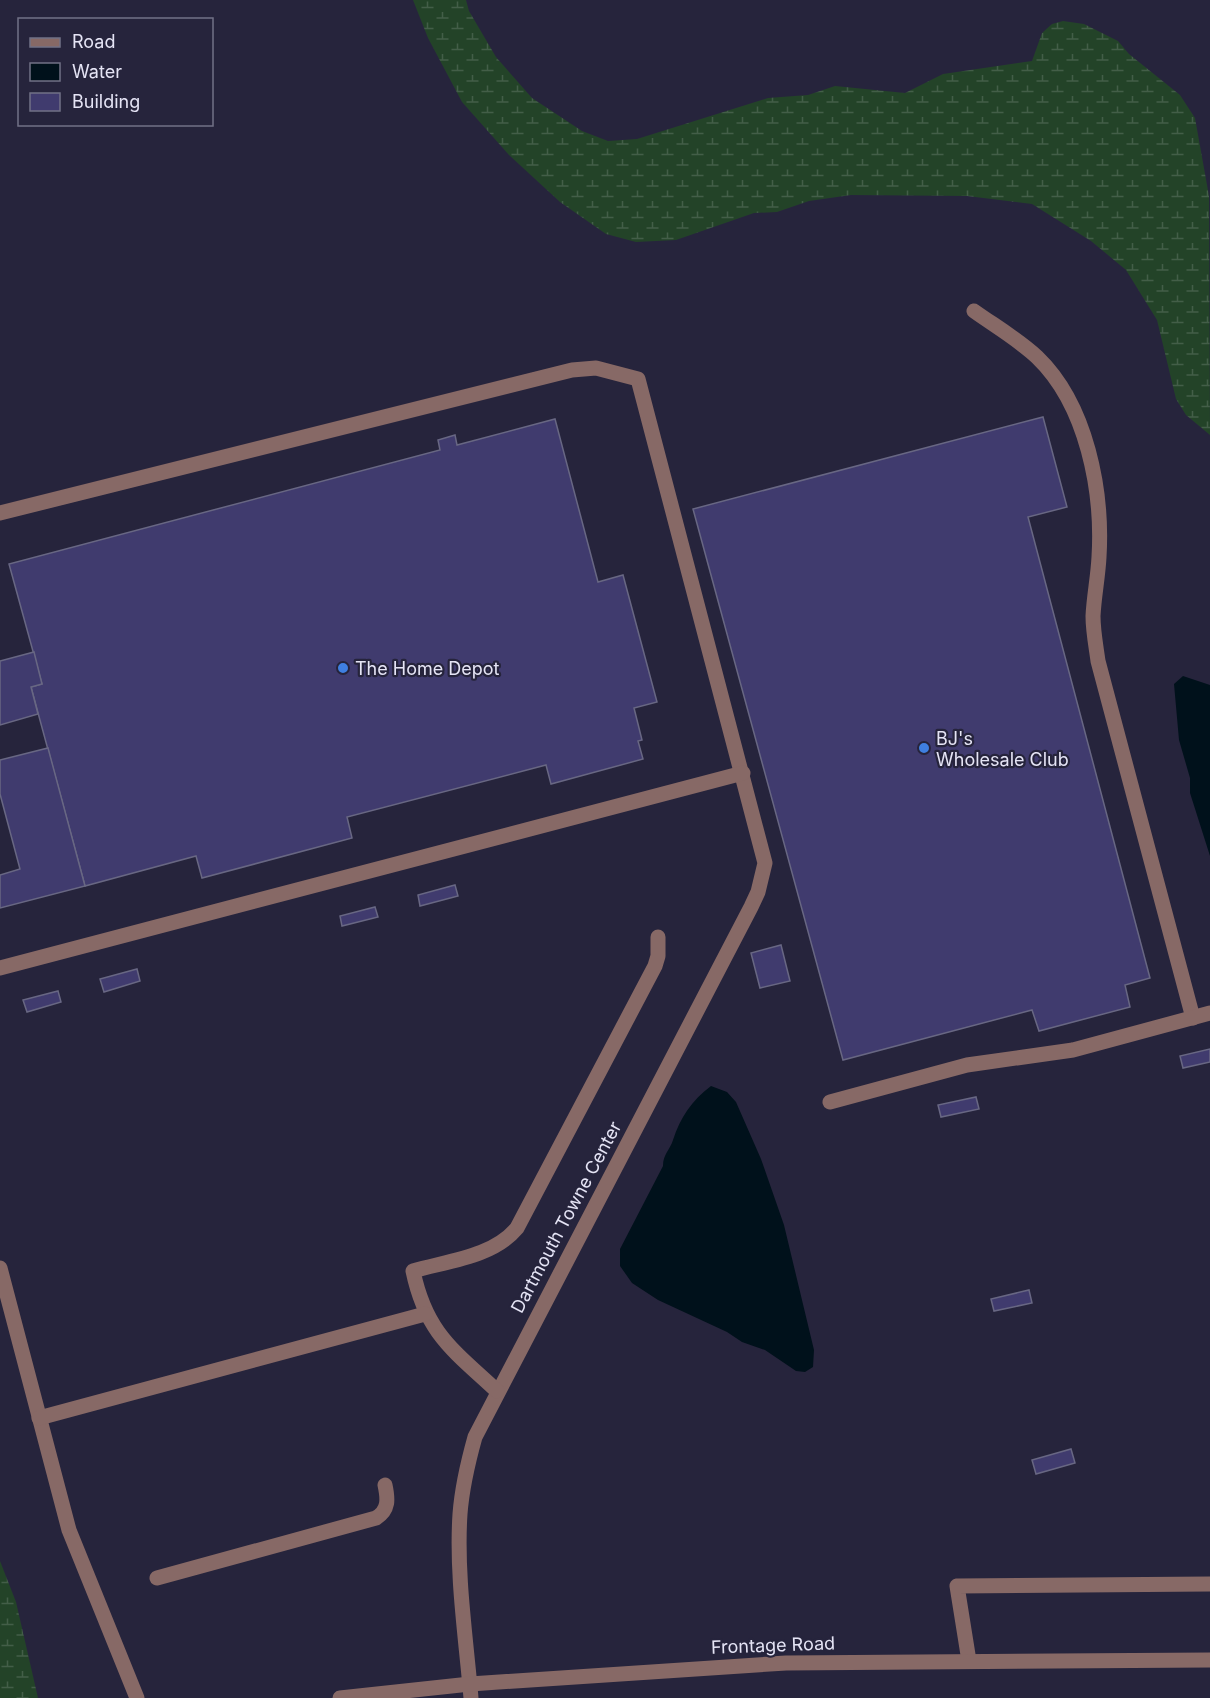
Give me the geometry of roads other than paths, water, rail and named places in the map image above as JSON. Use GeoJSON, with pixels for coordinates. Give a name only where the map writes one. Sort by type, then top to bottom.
{"type":"FeatureCollection","features":[{"type":"Feature","properties":{"kind":"street"},"geometry":{"type":"LineString","coordinates":[[975,311],[1038,358],[1068,401],[1079,424],[1094,482],[1099,520],[1093,617],[1098,661],[1193,1018]]}},
{"type":"Feature","properties":{"kind":"street","name":"Dartmouth Towne Center"},"geometry":{"type":"LineString","coordinates":[[0,513],[572,370],[596,368],[638,379],[765,862],[758,892],[475,1437],[467,1466],[460,1514],[471,1691]]}},
{"type":"Feature","properties":{"kind":"street"},"geometry":{"type":"LineString","coordinates":[[0,968],[743,773]]}},
{"type":"Feature","properties":{"kind":"street"},"geometry":{"type":"LineString","coordinates":[[497,1391],[445,1343],[425,1314],[413,1271],[490,1249],[508,1238],[517,1228],[655,966],[658,956],[658,937]]}},
{"type":"Feature","properties":{"kind":"street"},"geometry":{"type":"LineString","coordinates":[[831,1102],[968,1065],[1073,1050],[1210,1013]]}},
{"type":"Feature","properties":{"kind":"street"},"geometry":{"type":"LineString","coordinates":[[0,1268],[69,1530],[136,1698]]}},
{"type":"Feature","properties":{"kind":"street"},"geometry":{"type":"LineString","coordinates":[[39,1418],[425,1314]]}},
{"type":"Feature","properties":{"kind":"street"},"geometry":{"type":"LineString","coordinates":[[157,1578],[375,1518],[382,1514],[387,1503],[385,1485]]}},
{"type":"Feature","properties":{"kind":"street"},"geometry":{"type":"LineString","coordinates":[[969,1661],[957,1586],[1210,1584]]}},
{"type":"Feature","properties":{"kind":"street","name":"Frontage Road"},"geometry":{"type":"LineString","coordinates":[[339,1698],[471,1691],[775,1663],[1210,1660]]}},
{"type":"Feature","properties":{"kind":"water"},"geometry":{"type":"Polygon","coordinates":[[[1183,676],[1210,685],[1210,856],[1190,793],[1190,778],[1179,740],[1174,684],[1183,676]]]}},
{"type":"Feature","properties":{"kind":"water"},"geometry":{"type":"Polygon","coordinates":[[[711,1086],[727,1092],[736,1102],[761,1159],[784,1225],[814,1350],[813,1367],[805,1372],[796,1371],[765,1350],[742,1342],[727,1332],[658,1300],[632,1283],[620,1266],[620,1249],[663,1166],[664,1158],[679,1124],[692,1103],[711,1086]]]}},
{"type":"Feature","properties":{"kind":"place","name":"The Home Depot"},"geometry":{"type":"Point","coordinates":[343,668]}},
{"type":"Feature","properties":{"kind":"place","name":"BJ's Wholesale Club"},"geometry":{"type":"Point","coordinates":[924,748]}}]}
